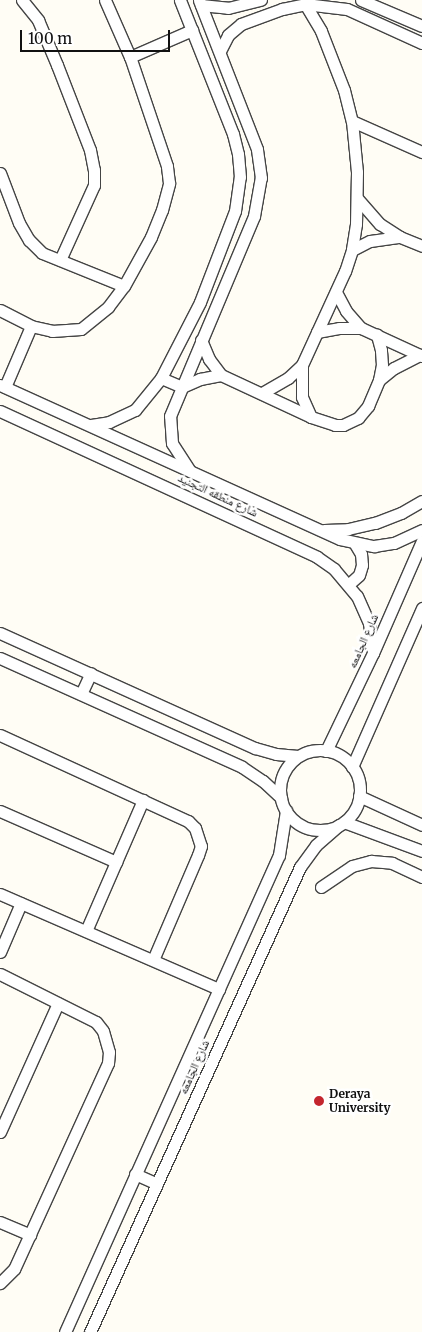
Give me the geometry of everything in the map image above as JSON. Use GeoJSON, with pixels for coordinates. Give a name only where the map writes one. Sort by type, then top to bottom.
{"type":"FeatureCollection","features":[{"type":"Feature","properties":{"kind":"street"},"geometry":{"type":"LineString","coordinates":[[22,0],[38,20],[46,38],[90,150],[94,170],[94,185],[60,260]]}},
{"type":"Feature","properties":{"kind":"street"},"geometry":{"type":"LineString","coordinates":[[0,310],[31,326],[52,331],[81,329],[108,307],[124,286],[151,237],[162,210],[169,182],[167,166],[130,57],[105,0]]}},
{"type":"Feature","properties":{"kind":"street"},"geometry":{"type":"LineString","coordinates":[[91,425],[109,422],[135,410],[161,378],[176,352],[206,286],[235,211],[240,177],[234,134],[180,0]]}},
{"type":"Feature","properties":{"kind":"street"},"geometry":{"type":"LineString","coordinates":[[200,2],[219,8],[245,6],[261,0]]}},
{"type":"Feature","properties":{"kind":"street"},"geometry":{"type":"LineString","coordinates":[[361,0],[422,26]]}},
{"type":"Feature","properties":{"kind":"street"},"geometry":{"type":"LineString","coordinates":[[190,471],[172,443],[170,416],[254,216],[260,178],[257,149],[200,2]]}},
{"type":"Feature","properties":{"kind":"street"},"geometry":{"type":"LineString","coordinates":[[220,51],[228,35],[249,19],[306,4],[329,5],[347,9],[422,43]]}},
{"type":"Feature","properties":{"kind":"street"},"geometry":{"type":"LineString","coordinates":[[306,4],[334,60],[352,121],[356,146],[357,198],[352,250],[336,292],[302,364],[300,375],[302,397],[311,417]]}},
{"type":"Feature","properties":{"kind":"street"},"geometry":{"type":"LineString","coordinates":[[245,6],[249,19]]}},
{"type":"Feature","properties":{"kind":"street"},"geometry":{"type":"LineString","coordinates":[[130,57],[192,30]]}},
{"type":"Feature","properties":{"kind":"street"},"geometry":{"type":"LineString","coordinates":[[215,87],[231,81]]}},
{"type":"Feature","properties":{"kind":"street"},"geometry":{"type":"LineString","coordinates":[[352,121],[422,152]]}},
{"type":"Feature","properties":{"kind":"street"},"geometry":{"type":"LineString","coordinates":[[0,173],[18,223],[29,240],[42,253],[124,286]]}},
{"type":"Feature","properties":{"kind":"street"},"geometry":{"type":"LineString","coordinates":[[357,198],[371,216],[400,237],[421,244]]}},
{"type":"Feature","properties":{"kind":"street"},"geometry":{"type":"LineString","coordinates":[[352,250],[380,239],[400,237]]}},
{"type":"Feature","properties":{"kind":"street"},"geometry":{"type":"LineString","coordinates":[[206,286],[222,293]]}},
{"type":"Feature","properties":{"kind":"street"},"geometry":{"type":"LineString","coordinates":[[336,292],[346,311],[360,328]]}},
{"type":"Feature","properties":{"kind":"street"},"geometry":{"type":"LineString","coordinates":[[2,386],[31,326]]}},
{"type":"Feature","properties":{"kind":"street"},"geometry":{"type":"LineString","coordinates":[[317,332],[339,328],[360,328],[421,355]]}},
{"type":"Feature","properties":{"kind":"street"},"geometry":{"type":"LineString","coordinates":[[201,340],[209,359],[221,375],[262,392],[311,417],[335,425],[351,422],[364,412],[379,380],[382,357],[377,335]]}},
{"type":"Feature","properties":{"kind":"street"},"geometry":{"type":"LineString","coordinates":[[379,380],[394,368],[421,355]]}},
{"type":"Feature","properties":{"kind":"street"},"geometry":{"type":"LineString","coordinates":[[262,392],[288,378],[302,364]]}},
{"type":"Feature","properties":{"kind":"street"},"geometry":{"type":"LineString","coordinates":[[161,378],[182,387],[200,379],[221,375]]}},
{"type":"Feature","properties":{"kind":"street","name":"شارع منطقه التجنيد"},"geometry":{"type":"LineString","coordinates":[[2,386],[320,530],[355,544],[374,546],[394,543],[422,530]]}},
{"type":"Feature","properties":{"kind":"street","name":"شارع منطقه التجنيد"},"geometry":{"type":"LineString","coordinates":[[0,411],[317,556],[334,568],[358,596],[369,624],[373,653]]}},
{"type":"Feature","properties":{"kind":"street"},"geometry":{"type":"LineString","coordinates":[[320,530],[348,529],[375,523],[422,502]]}},
{"type":"Feature","properties":{"kind":"street","name":"شارع الجامعه"},"geometry":{"type":"LineString","coordinates":[[326,751],[373,653],[422,541]]}},
{"type":"Feature","properties":{"kind":"street"},"geometry":{"type":"LineString","coordinates":[[349,584],[358,575],[362,564],[361,554],[355,544]]}},
{"type":"Feature","properties":{"kind":"street"},"geometry":{"type":"LineString","coordinates":[[352,767],[422,608]]}},
{"type":"Feature","properties":{"kind":"street"},"geometry":{"type":"LineString","coordinates":[[0,632],[260,750],[298,756],[312,751],[326,751],[341,756],[352,767],[358,781],[359,796],[354,810],[342,823],[320,830],[310,828],[293,819],[286,811],[281,798],[282,779],[285,770],[298,756]]}},
{"type":"Feature","properties":{"kind":"street"},"geometry":{"type":"LineString","coordinates":[[0,658],[242,767],[263,781],[281,798]]}},
{"type":"Feature","properties":{"kind":"street"},"geometry":{"type":"LineString","coordinates":[[81,694],[91,673]]}},
{"type":"Feature","properties":{"kind":"street"},"geometry":{"type":"LineString","coordinates":[[0,735],[188,821],[196,828],[201,846],[153,960]]}},
{"type":"Feature","properties":{"kind":"street"},"geometry":{"type":"LineString","coordinates":[[359,796],[422,825]]}},
{"type":"Feature","properties":{"kind":"street"},"geometry":{"type":"LineString","coordinates":[[86,931],[143,800]]}},
{"type":"Feature","properties":{"kind":"street"},"geometry":{"type":"LineString","coordinates":[[0,811],[116,862]]}},
{"type":"Feature","properties":{"kind":"street","name":"شارع الجامعه"},"geometry":{"type":"LineString","coordinates":[[65,1332],[278,855],[286,811]]}},
{"type":"Feature","properties":{"kind":"street"},"geometry":{"type":"LineString","coordinates":[[342,823],[422,851]]}},
{"type":"Feature","properties":{"kind":"street","name":"شارع الجامعه"},"geometry":{"type":"LineString","coordinates":[[90,1332],[300,866],[316,845],[342,823]]}},
{"type":"Feature","properties":{"kind":"street"},"geometry":{"type":"LineString","coordinates":[[321,887],[352,866],[372,861],[392,863],[422,877]]}},
{"type":"Feature","properties":{"kind":"street"},"geometry":{"type":"LineString","coordinates":[[0,894],[219,989]]}},
{"type":"Feature","properties":{"kind":"street"},"geometry":{"type":"LineString","coordinates":[[0,952],[20,903]]}},
{"type":"Feature","properties":{"kind":"street"},"geometry":{"type":"LineString","coordinates":[[0,974],[87,1016],[103,1031],[108,1041],[108,1063],[14,1269],[0,1283]]}},
{"type":"Feature","properties":{"kind":"street"},"geometry":{"type":"LineString","coordinates":[[0,1132],[58,1003]]}},
{"type":"Feature","properties":{"kind":"street"},"geometry":{"type":"LineString","coordinates":[[136,1174],[157,1184]]}},
{"type":"Feature","properties":{"kind":"street"},"geometry":{"type":"LineString","coordinates":[[0,1222],[30,1235]]}},
{"type":"Feature","properties":{"kind":"place","name":"Deraya University"},"geometry":{"type":"Point","coordinates":[319,1101]}}]}
